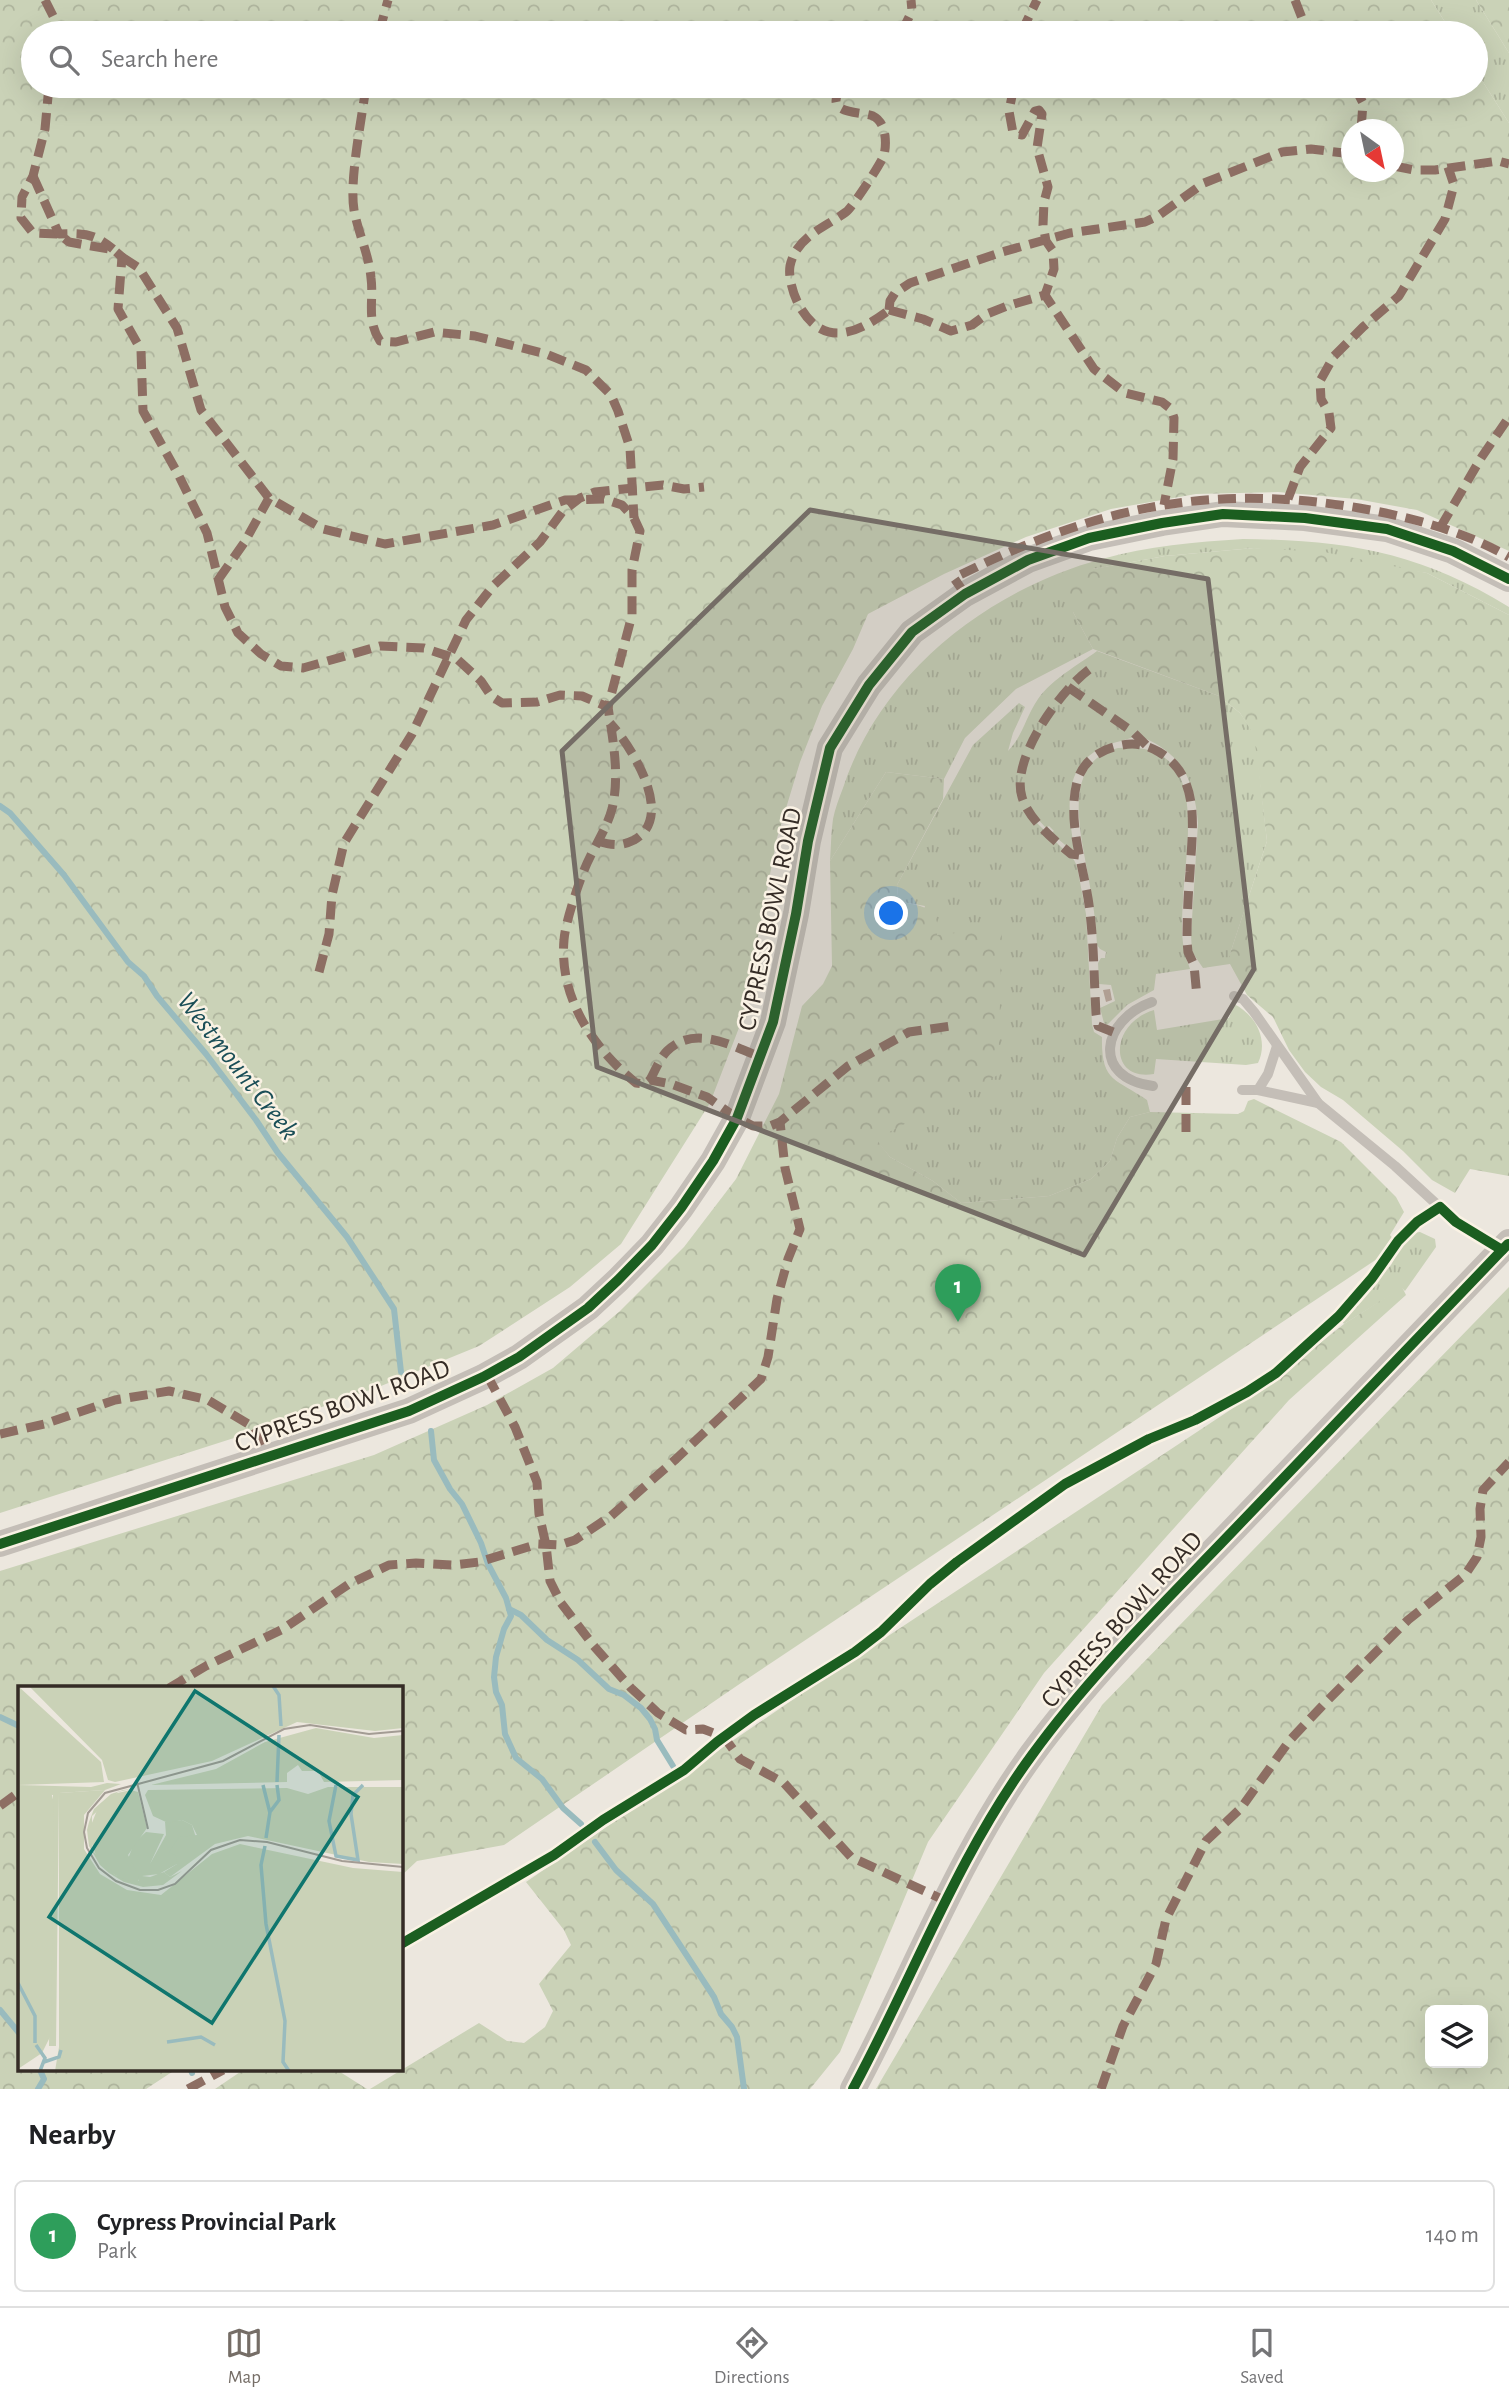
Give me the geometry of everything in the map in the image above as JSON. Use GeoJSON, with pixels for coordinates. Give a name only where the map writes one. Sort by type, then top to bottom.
{"type":"FeatureCollection","features":[{"type":"Feature","properties":{"kind":"street","name":"CYPRESS BOWL ROAD"},"geometry":{"type":"LineString","coordinates":[[0,1544],[408,1411],[483,1377],[519,1357],[588,1308],[618,1280],[652,1245],[681,1208],[713,1161],[737,1118],[774,1023],[808,841],[830,748],[869,685],[912,632],[965,594],[1028,560],[1089,538],[1223,514],[1306,518],[1387,529],[1453,551],[1509,579]]}},
{"type":"Feature","properties":{"kind":"street","name":"CYPRESS BOWL ROAD"},"geometry":{"type":"LineString","coordinates":[[853,2089],[948,1898],[992,1816],[1032,1755],[1079,1696],[1143,1625],[1505,1246]]}},
{"type":"Feature","properties":{"kind":"lane"},"geometry":{"type":"LineString","coordinates":[[1234,996],[1244,999],[1318,1103],[1395,1166],[1456,1222],[1505,1246]]}},
{"type":"Feature","properties":{"kind":"lane"},"geometry":{"type":"LineString","coordinates":[[1152,1002],[1141,1006],[1121,1021],[1110,1042],[1112,1059],[1122,1075],[1142,1085],[1153,1086]]}},
{"type":"Feature","properties":{"kind":"lane"},"geometry":{"type":"LineString","coordinates":[[1258,1090],[1268,1073],[1277,1046]]}},
{"type":"Feature","properties":{"kind":"lane"},"geometry":{"type":"LineString","coordinates":[[1242,1090],[1258,1090],[1318,1103]]}},
{"type":"Feature","properties":{"kind":"highlighted area"},"geometry":{"type":"Polygon","coordinates":[[[810,510],[1208,579],[1254,969],[1084,1255],[597,1067],[562,751],[810,510]]]}},
{"type":"Feature","properties":{"kind":"green space"},"geometry":{"type":"Polygon","coordinates":[[[0,0],[1431,0],[1444,21],[21,21],[21,98],[1488,98],[1488,90],[1509,123],[1509,551],[1417,510],[1356,499],[1278,492],[1196,494],[1111,509],[1026,537],[944,574],[868,614],[853,649],[822,706],[800,762],[777,838],[742,1020],[710,1103],[621,1244],[570,1287],[479,1346],[381,1386],[234,1438],[0,1513],[0,0]]]}},
{"type":"Feature","properties":{"kind":"green space"},"geometry":{"type":"Polygon","coordinates":[[[1431,0],[1476,0],[1509,53],[1509,123],[1488,90],[1488,21],[1444,21],[1431,0]]]}},
{"type":"Feature","properties":{"kind":"green space"},"geometry":{"type":"Polygon","coordinates":[[[1476,0],[1509,0],[1509,53],[1476,0]]]}},
{"type":"Feature","properties":{"kind":"green space"},"geometry":{"type":"Polygon","coordinates":[[[1243,539],[1349,546],[1413,562],[1476,588],[1509,607],[1509,615],[1427,573],[1254,548],[1165,556],[1093,569],[1073,612],[1093,649],[1016,689],[965,738],[944,779],[886,772],[830,861],[835,811],[860,747],[883,708],[911,674],[943,642],[979,615],[1018,592],[1059,573],[1137,551],[1243,539]]]}},
{"type":"Feature","properties":{"kind":"green space"},"geometry":{"type":"Polygon","coordinates":[[[1254,548],[1324,552],[1427,573],[1509,615],[1509,1176],[1470,1169],[1455,1193],[1432,1180],[1403,1151],[1305,1072],[1289,1050],[1273,1017],[1247,995],[1230,964],[1230,954],[1267,841],[1254,735],[1240,713],[1219,696],[1093,649],[1073,612],[1066,585],[1093,569],[1165,556],[1254,548]]]}},
{"type":"Feature","properties":{"kind":"green space"},"geometry":{"type":"Polygon","coordinates":[[[1097,651],[1219,696],[1240,713],[1255,735],[1267,841],[1230,954],[1230,964],[1203,968],[1192,952],[1191,935],[1198,823],[1196,807],[1187,776],[1171,755],[1152,742],[1138,737],[1104,746],[1090,755],[1079,767],[1072,784],[1070,817],[1074,849],[1071,850],[1051,833],[1054,831],[1049,826],[1046,828],[1033,814],[1030,816],[1077,866],[1086,914],[1094,1032],[1102,1037],[1104,1063],[1112,1078],[1147,1100],[1150,1112],[1130,1117],[1117,1138],[1110,1161],[1091,1179],[1049,1196],[961,1203],[933,1181],[890,1157],[860,1121],[925,906],[902,902],[898,896],[897,885],[973,745],[1019,703],[1025,707],[1008,751],[1044,692],[1097,651]]]}},
{"type":"Feature","properties":{"kind":"green space"},"geometry":{"type":"Polygon","coordinates":[[[1118,748],[1148,750],[1168,760],[1180,778],[1186,800],[1188,826],[1182,931],[1184,952],[1190,969],[1156,974],[1154,990],[1127,1005],[1107,1025],[1100,1008],[1115,1001],[1111,985],[1099,984],[1098,963],[1101,958],[1105,958],[1106,952],[1097,945],[1079,804],[1081,785],[1088,769],[1100,756],[1118,748]]]}},
{"type":"Feature","properties":{"kind":"green space"},"geometry":{"type":"Polygon","coordinates":[[[886,772],[944,779],[943,799],[897,885],[898,896],[902,902],[923,907],[933,914],[938,926],[937,935],[1002,928],[998,1075],[876,1139],[890,1157],[933,1181],[961,1203],[1049,1196],[1091,1179],[1110,1161],[1117,1138],[1130,1117],[1150,1112],[1238,1114],[1244,1111],[1248,1101],[1254,1099],[1341,1142],[1396,1197],[1404,1212],[1390,1235],[1398,1245],[741,1683],[504,1845],[417,1861],[402,1875],[402,1686],[18,1686],[18,2072],[172,2072],[146,2089],[0,2089],[0,1571],[374,1455],[487,1405],[553,1368],[620,1311],[684,1247],[736,1179],[779,1094],[802,1006],[823,984],[832,966],[830,861],[886,772]]]}},
{"type":"Feature","properties":{"kind":"green space"},"geometry":{"type":"Polygon","coordinates":[[[1234,1004],[1249,1015],[1258,1029],[1262,1046],[1258,1063],[1246,1065],[1156,1059],[1154,1074],[1139,1074],[1129,1069],[1122,1061],[1122,1039],[1128,1027],[1139,1017],[1154,1010],[1157,1030],[1229,1018],[1234,1004]]]}},
{"type":"Feature","properties":{"kind":"green space"},"geometry":{"type":"Polygon","coordinates":[[[1420,1232],[1435,1239],[1436,1247],[1405,1291],[1402,1288],[1344,1324],[1342,1321],[1391,1265],[1404,1241],[1412,1233],[1420,1232]]]}},
{"type":"Feature","properties":{"kind":"green space"},"geometry":{"type":"Polygon","coordinates":[[[1402,1287],[1406,1295],[1289,1400],[1044,1673],[928,1842],[840,2052],[810,2089],[370,2089],[479,2023],[507,2041],[524,2043],[545,2027],[553,2011],[539,1984],[571,1945],[564,1930],[526,1882],[826,1677],[1262,1389],[1344,1324],[1402,1287]]]}},
{"type":"Feature","properties":{"kind":"green space"},"geometry":{"type":"Polygon","coordinates":[[[1509,1287],[1509,2089],[876,2089],[1102,1705],[1509,1287]]]}},
{"type":"Feature","properties":{"kind":"green space"},"geometry":{"type":"Polygon","coordinates":[[[240,2072],[340,2072],[367,2089],[215,2089],[240,2072]]]}},
{"type":"Feature","properties":{"kind":"building"},"geometry":{"type":"Polygon","coordinates":[[[1110,989],[1112,1000],[1106,1002],[1103,990],[1110,989]]]}},
{"type":"Feature","properties":{"kind":"waterway","name":"Westmount Creek"},"geometry":{"type":"LineString","coordinates":[[0,806],[10,813],[64,875],[128,962],[144,976],[256,1120],[278,1153],[347,1237],[394,1309],[401,1372]]}},
{"type":"Feature","properties":{"kind":"waterway","name":"Westmount Creek"},"geometry":{"type":"LineString","coordinates":[[431,1431],[434,1460],[462,1504],[506,1598],[511,1616],[504,1629],[496,1657],[494,1677],[496,1692],[502,1705],[505,1734],[516,1758],[542,1779],[563,1808],[581,1824]]}},
{"type":"Feature","properties":{"kind":"waterway"},"geometry":{"type":"LineString","coordinates":[[509,1609],[521,1615],[547,1640],[578,1660],[609,1689],[624,1695],[641,1708],[650,1719],[657,1740],[673,1766]]}},
{"type":"Feature","properties":{"kind":"waterway"},"geometry":{"type":"LineString","coordinates":[[0,1717],[18,1726]]}},
{"type":"Feature","properties":{"kind":"waterway","name":"Westmount Creek"},"geometry":{"type":"LineString","coordinates":[[595,1842],[616,1870],[653,1904],[714,1997],[721,2014],[737,2037],[744,2089]]}},
{"type":"Feature","properties":{"kind":"waterway"},"geometry":{"type":"LineString","coordinates":[[0,2010],[18,2032]]}},
{"type":"Feature","properties":{"kind":"waterway"},"geometry":{"type":"LineString","coordinates":[[38,2089],[44,2079],[41,2072]]}},
{"type":"Feature","properties":{"kind":"marked path"},"geometry":{"type":"LineString","coordinates":[[45,0],[54,21]]}},
{"type":"Feature","properties":{"kind":"marked path"},"geometry":{"type":"LineString","coordinates":[[382,21],[388,0]]}},
{"type":"Feature","properties":{"kind":"marked path"},"geometry":{"type":"LineString","coordinates":[[907,21],[912,11],[911,0]]}},
{"type":"Feature","properties":{"kind":"marked path"},"geometry":{"type":"LineString","coordinates":[[1027,21],[1037,0]]}},
{"type":"Feature","properties":{"kind":"marked path"},"geometry":{"type":"LineString","coordinates":[[1295,0],[1305,21]]}},
{"type":"Feature","properties":{"kind":"marked path"},"geometry":{"type":"LineString","coordinates":[[48,98],[45,129],[33,176],[22,197],[21,218],[33,233],[59,234],[69,242],[114,250],[122,257],[118,309],[141,350],[143,411],[207,533],[225,607],[238,633],[261,654],[281,666],[303,668],[380,646],[424,648],[457,659],[481,681],[491,696],[502,703],[537,702],[560,695],[582,696],[608,707],[615,758],[612,809],[586,865],[572,906],[565,933],[564,961],[573,1002],[582,1020],[593,1038],[620,1069],[636,1083],[645,1084],[650,1080],[671,1084],[707,1097],[753,1126],[770,1126],[780,1122],[848,1066],[909,1032],[951,1026]]}},
{"type":"Feature","properties":{"kind":"marked path"},"geometry":{"type":"LineString","coordinates":[[364,98],[353,197],[370,269],[373,325],[380,341],[396,342],[434,332],[475,336],[546,354],[586,370],[611,395],[618,411],[630,448],[634,518]]}},
{"type":"Feature","properties":{"kind":"marked path"},"geometry":{"type":"LineString","coordinates":[[837,98],[839,107],[844,110],[873,116],[881,123],[884,155],[849,209],[812,234],[798,248],[790,266],[791,282],[798,303],[809,320],[830,332],[853,330],[889,310]]}},
{"type":"Feature","properties":{"kind":"marked path"},"geometry":{"type":"LineString","coordinates":[[1012,98],[1009,111],[1013,133],[1022,135],[1035,111],[1039,110],[1042,114],[1037,148],[1048,187],[1043,225],[1046,241],[1053,251],[1054,269],[1045,295]]}},
{"type":"Feature","properties":{"kind":"marked path"},"geometry":{"type":"LineString","coordinates":[[1360,98],[1363,103],[1362,119]]}},
{"type":"Feature","properties":{"kind":"marked path"},"geometry":{"type":"LineString","coordinates":[[889,310],[895,293],[910,283],[1002,252],[1070,233],[1145,222],[1158,216],[1204,183],[1282,152],[1311,149],[1341,153]]}},
{"type":"Feature","properties":{"kind":"marked path"},"geometry":{"type":"LineString","coordinates":[[1404,168],[1435,170],[1498,161],[1509,164]]}},
{"type":"Feature","properties":{"kind":"marked path"},"geometry":{"type":"LineString","coordinates":[[1288,499],[1300,467],[1331,428],[1329,413],[1321,399],[1320,381],[1334,356],[1399,296],[1445,219],[1454,185],[1448,167]]}},
{"type":"Feature","properties":{"kind":"marked path"},"geometry":{"type":"LineString","coordinates":[[33,176],[59,234],[88,235],[113,249]]}},
{"type":"Feature","properties":{"kind":"marked path"},"geometry":{"type":"LineString","coordinates":[[122,257],[139,268],[177,328],[201,410],[269,498],[323,529],[385,544],[493,525],[565,500],[604,499],[622,505],[634,518],[640,531],[632,570],[632,615],[608,707]]}},
{"type":"Feature","properties":{"kind":"marked path"},"geometry":{"type":"LineString","coordinates":[[889,310],[923,319],[951,331],[972,325],[987,314],[1007,306],[1045,295],[1094,369],[1125,393],[1162,402],[1171,409],[1174,418],[1173,459],[1164,505]]}},
{"type":"Feature","properties":{"kind":"marked path"},"geometry":{"type":"LineString","coordinates":[[1440,528],[1481,458],[1509,417]]}},
{"type":"Feature","properties":{"kind":"marked path"},"geometry":{"type":"LineString","coordinates":[[319,972],[329,934],[332,895],[344,843],[412,734],[466,620],[493,586],[540,542],[563,511],[580,498],[595,492],[663,485],[684,489],[704,487]]}},
{"type":"Feature","properties":{"kind":"marked path"},"geometry":{"type":"LineString","coordinates":[[218,580],[244,543],[269,498]]}},
{"type":"Feature","properties":{"kind":"marked path"},"geometry":{"type":"LineString","coordinates":[[965,594],[954,578],[1054,534],[1150,507],[1200,501],[1250,498],[1359,508],[1436,526],[1509,557]]}},
{"type":"Feature","properties":{"kind":"marked path"},"geometry":{"type":"LineString","coordinates":[[1079,855],[1071,854],[1030,814],[1022,797],[1020,781],[1031,745],[1041,726],[1066,692],[1091,668]]}},
{"type":"Feature","properties":{"kind":"marked path"},"geometry":{"type":"LineString","coordinates":[[1068,687],[1133,732],[1146,745]]}},
{"type":"Feature","properties":{"kind":"marked path"},"geometry":{"type":"LineString","coordinates":[[597,841],[616,845],[634,840],[646,829],[651,815],[651,799],[646,782],[629,748],[610,723]]}},
{"type":"Feature","properties":{"kind":"marked path"},"geometry":{"type":"LineString","coordinates":[[1113,1032],[1098,1026],[1090,913],[1074,815],[1074,798],[1079,775],[1092,758],[1111,748],[1134,744],[1159,752],[1173,763],[1188,790],[1192,839],[1187,941],[1188,952],[1194,965],[1197,997]]}},
{"type":"Feature","properties":{"kind":"marked path"},"geometry":{"type":"LineString","coordinates":[[650,1080],[667,1051],[689,1039],[713,1040],[761,1057]]}},
{"type":"Feature","properties":{"kind":"marked path"},"geometry":{"type":"LineString","coordinates":[[1186,1087],[1186,1139]]}},
{"type":"Feature","properties":{"kind":"marked path"},"geometry":{"type":"LineString","coordinates":[[172,1686],[206,1666],[283,1629],[349,1584],[389,1565],[453,1565],[479,1562],[538,1544],[560,1545],[575,1540],[611,1516],[676,1459],[761,1379],[768,1357],[777,1299],[800,1229],[785,1168],[780,1122]]}},
{"type":"Feature","properties":{"kind":"marked path"},"geometry":{"type":"LineString","coordinates":[[487,1375],[515,1427],[537,1482],[539,1514],[550,1581],[561,1603],[593,1645],[631,1688],[658,1713],[686,1730],[703,1729],[724,1737],[740,1759],[784,1783],[851,1857],[946,1901]]}},
{"type":"Feature","properties":{"kind":"marked path"},"geometry":{"type":"LineString","coordinates":[[0,1434],[44,1424],[115,1400],[169,1391],[208,1400],[255,1428],[268,1458]]}},
{"type":"Feature","properties":{"kind":"marked path"},"geometry":{"type":"LineString","coordinates":[[1101,2089],[1123,2026],[1156,1964],[1166,1919],[1206,1841],[1241,1808],[1290,1740],[1325,1703],[1408,1620],[1465,1575],[1477,1557],[1481,1537],[1480,1509],[1483,1490],[1509,1462]]}},
{"type":"Feature","properties":{"kind":"marked path"},"geometry":{"type":"LineString","coordinates":[[0,1806],[18,1793]]}},
{"type":"Feature","properties":{"kind":"marked path"},"geometry":{"type":"LineString","coordinates":[[188,2089],[219,2072]]}},
{"type":"Feature","properties":{"kind":"cycle path"},"geometry":{"type":"LineString","coordinates":[[0,1544],[409,1411],[519,1357],[588,1308],[618,1280],[652,1245],[681,1208],[713,1161],[737,1118],[773,1022],[808,841],[830,748],[869,685],[912,632],[965,594],[1028,560],[1089,538],[1223,514],[1305,518],[1387,529],[1453,551],[1509,579]]}},
{"type":"Feature","properties":{"kind":"cycle path"},"geometry":{"type":"LineString","coordinates":[[402,1943],[554,1855],[603,1820],[684,1770],[754,1715],[855,1652],[881,1632],[930,1584],[957,1562],[1065,1484],[1149,1439],[1195,1420],[1276,1373],[1339,1316],[1372,1278],[1398,1241],[1417,1222],[1440,1207],[1456,1222],[1502,1250]]}},
{"type":"Feature","properties":{"kind":"cycle path"},"geometry":{"type":"LineString","coordinates":[[853,2089],[958,1876],[1005,1794],[1054,1725],[1153,1614],[1508,1244]]}},
{"type":"Feature","properties":{"kind":"place","name":"Cypress Provincial Park"},"geometry":{"type":"Point","coordinates":[958,1322]}}]}
